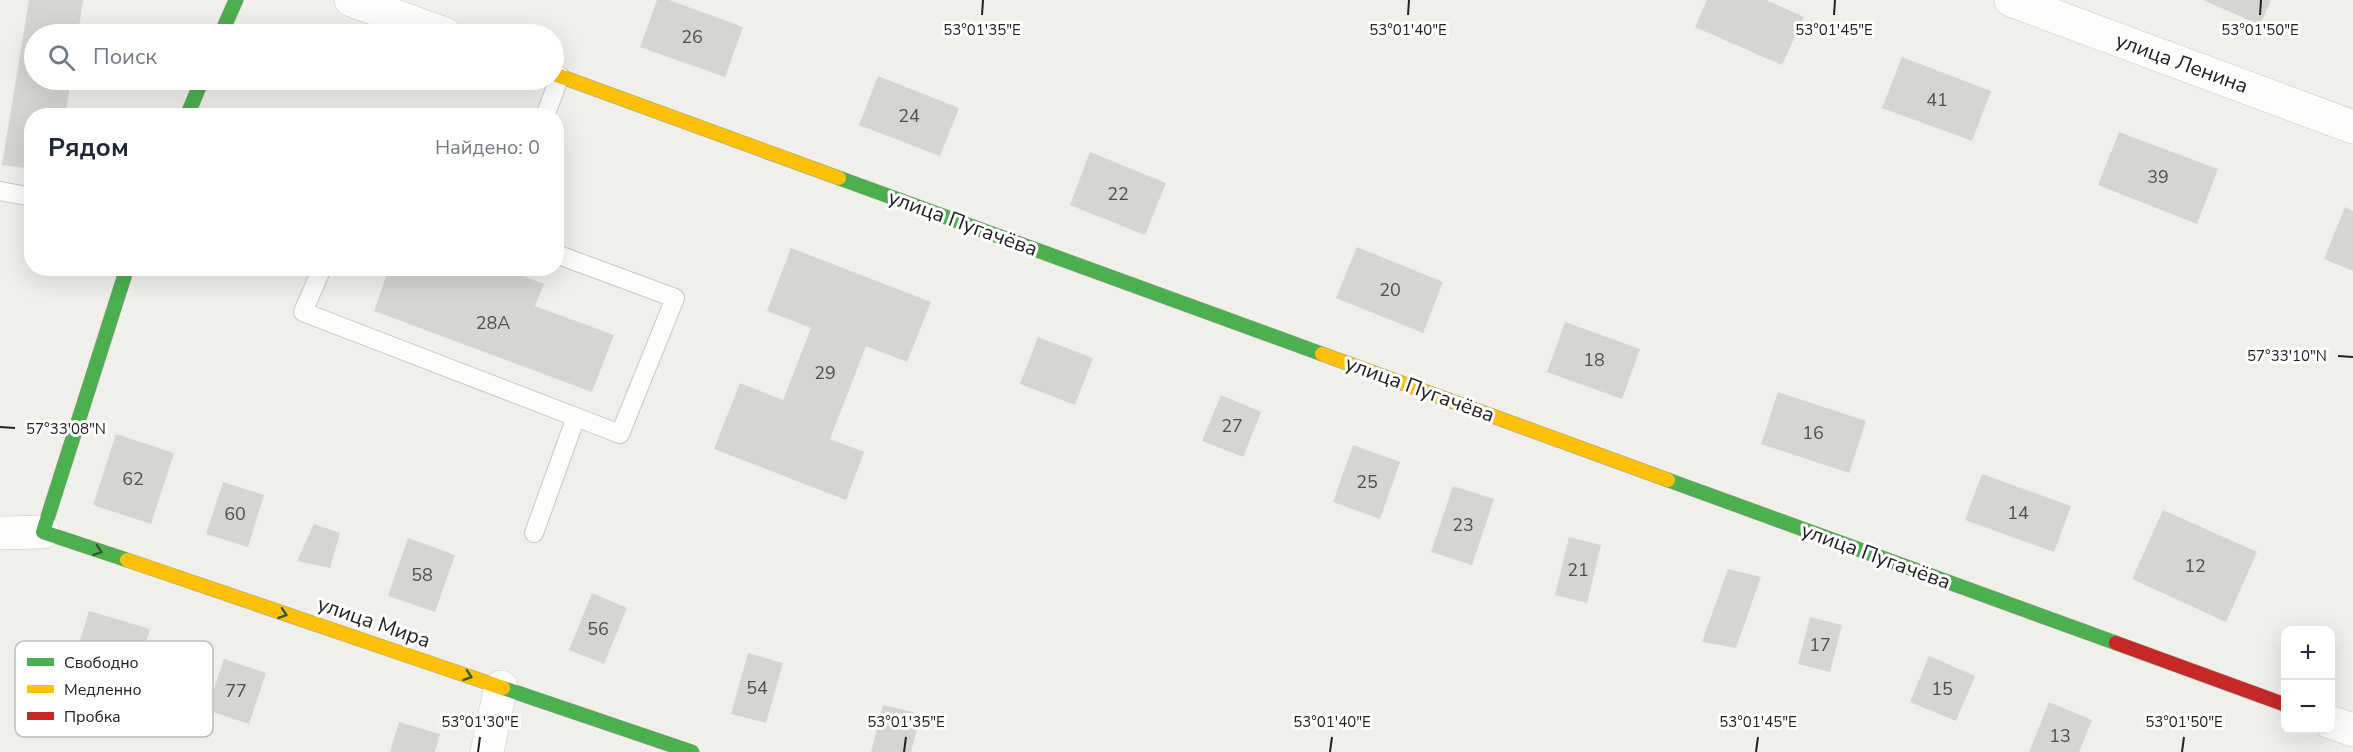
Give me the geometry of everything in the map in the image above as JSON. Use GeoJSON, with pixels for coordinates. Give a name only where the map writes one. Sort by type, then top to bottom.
{"type":"FeatureCollection","features":[{"type":"Feature","properties":{"kind":"street"},"geometry":{"type":"LineString","coordinates":[[225,24],[236,0]]}},
{"type":"Feature","properties":{"kind":"street"},"geometry":{"type":"LineString","coordinates":[[351,0],[417,24]]}},
{"type":"Feature","properties":{"kind":"street","name":"улица Ленина"},"geometry":{"type":"LineString","coordinates":[[2011,0],[2353,127]]}},
{"type":"Feature","properties":{"kind":"street","name":"улица Пугачёва"},"geometry":{"type":"LineString","coordinates":[[564,78],[2281,703]]}},
{"type":"Feature","properties":{"kind":"street"},"geometry":{"type":"LineString","coordinates":[[190,108],[198,90]]}},
{"type":"Feature","properties":{"kind":"street"},"geometry":{"type":"LineString","coordinates":[[0,533],[43,532],[124,276]]}},
{"type":"Feature","properties":{"kind":"street","name":"улица Мира"},"geometry":{"type":"LineString","coordinates":[[43,532],[692,752]]}},
{"type":"Feature","properties":{"kind":"street"},"geometry":{"type":"LineString","coordinates":[[487,752],[501,687]]}},
{"type":"Feature","properties":{"kind":"street"},"geometry":{"type":"LineString","coordinates":[[2335,723],[2353,730]]}},
{"type":"Feature","properties":{"kind":"lane"},"geometry":{"type":"LineString","coordinates":[[547,108],[552,90]]}},
{"type":"Feature","properties":{"kind":"lane"},"geometry":{"type":"LineString","coordinates":[[0,191],[24,196]]}},
{"type":"Feature","properties":{"kind":"lane"},"geometry":{"type":"LineString","coordinates":[[319,276],[303,312],[620,435],[675,298],[564,257]]}},
{"type":"Feature","properties":{"kind":"lane"},"geometry":{"type":"LineString","coordinates":[[534,533],[576,417]]}},
{"type":"Feature","properties":{"kind":"building"},"geometry":{"type":"Polygon","coordinates":[[[29,0],[83,0],[79,24],[25,24],[29,0]]]}},
{"type":"Feature","properties":{"kind":"building"},"geometry":{"type":"Polygon","coordinates":[[[657,0],[669,0],[743,27],[725,77],[640,47],[657,0]]]}},
{"type":"Feature","properties":{"kind":"building"},"geometry":{"type":"Polygon","coordinates":[[[1707,0],[1766,0],[1804,17],[1782,65],[1695,27],[1707,0]]]}},
{"type":"Feature","properties":{"kind":"building"},"geometry":{"type":"Polygon","coordinates":[[[2203,0],[2271,0],[2260,25],[2203,0]]]}},
{"type":"Feature","properties":{"kind":"building"},"geometry":{"type":"Polygon","coordinates":[[[24,31],[24,90],[69,90],[66,108],[24,108],[24,168],[2,165],[24,31]]]}},
{"type":"Feature","properties":{"kind":"building"},"geometry":{"type":"Polygon","coordinates":[[[1902,57],[1991,91],[1972,141],[1882,108],[1902,57]]]}},
{"type":"Feature","properties":{"kind":"building"},"geometry":{"type":"Polygon","coordinates":[[[878,76],[959,108],[940,156],[859,125],[878,76]]]}},
{"type":"Feature","properties":{"kind":"building"},"geometry":{"type":"Polygon","coordinates":[[[2119,132],[2218,169],[2197,224],[2098,185],[2119,132]]]}},
{"type":"Feature","properties":{"kind":"building"},"geometry":{"type":"Polygon","coordinates":[[[1090,152],[1166,183],[1145,235],[1070,205],[1090,152]]]}},
{"type":"Feature","properties":{"kind":"building"},"geometry":{"type":"Polygon","coordinates":[[[2345,207],[2353,211],[2353,271],[2324,259],[2345,207]]]}},
{"type":"Feature","properties":{"kind":"building"},"geometry":{"type":"Polygon","coordinates":[[[1357,247],[1443,282],[1423,333],[1336,298],[1357,247]]]}},
{"type":"Feature","properties":{"kind":"building"},"geometry":{"type":"Polygon","coordinates":[[[791,248],[931,302],[907,362],[866,346],[830,439],[864,452],[846,500],[714,449],[740,383],[783,400],[811,328],[767,311],[791,248]]]}},
{"type":"Feature","properties":{"kind":"building"},"geometry":{"type":"Polygon","coordinates":[[[386,276],[523,276],[544,284],[535,306],[614,335],[592,392],[374,311],[386,276]]]}},
{"type":"Feature","properties":{"kind":"building"},"geometry":{"type":"Polygon","coordinates":[[[1565,322],[1640,349],[1622,399],[1547,372],[1565,322]]]}},
{"type":"Feature","properties":{"kind":"building"},"geometry":{"type":"Polygon","coordinates":[[[1038,337],[1093,358],[1075,405],[1020,384],[1038,337]]]}},
{"type":"Feature","properties":{"kind":"building"},"geometry":{"type":"Polygon","coordinates":[[[1778,392],[1866,421],[1849,473],[1761,444],[1778,392]]]}},
{"type":"Feature","properties":{"kind":"building"},"geometry":{"type":"Polygon","coordinates":[[[1221,395],[1261,412],[1243,457],[1202,441],[1221,395]]]}},
{"type":"Feature","properties":{"kind":"building"},"geometry":{"type":"Polygon","coordinates":[[[116,434],[174,453],[151,524],[93,505],[116,434]]]}},
{"type":"Feature","properties":{"kind":"building"},"geometry":{"type":"Polygon","coordinates":[[[1353,445],[1400,462],[1380,519],[1333,502],[1353,445]]]}},
{"type":"Feature","properties":{"kind":"building"},"geometry":{"type":"Polygon","coordinates":[[[1982,474],[2071,506],[2054,552],[1965,520],[1982,474]]]}},
{"type":"Feature","properties":{"kind":"building"},"geometry":{"type":"Polygon","coordinates":[[[223,482],[264,495],[248,547],[206,534],[223,482]]]}},
{"type":"Feature","properties":{"kind":"building"},"geometry":{"type":"Polygon","coordinates":[[[1453,486],[1494,499],[1472,565],[1431,552],[1453,486]]]}},
{"type":"Feature","properties":{"kind":"building"},"geometry":{"type":"Polygon","coordinates":[[[2163,510],[2257,552],[2226,622],[2132,579],[2163,510]]]}},
{"type":"Feature","properties":{"kind":"building"},"geometry":{"type":"Polygon","coordinates":[[[314,524],[340,533],[330,568],[297,561],[314,524]]]}},
{"type":"Feature","properties":{"kind":"building"},"geometry":{"type":"Polygon","coordinates":[[[1569,537],[1601,545],[1587,603],[1555,595],[1569,537]]]}},
{"type":"Feature","properties":{"kind":"building"},"geometry":{"type":"Polygon","coordinates":[[[408,538],[455,555],[435,612],[388,596],[408,538]]]}},
{"type":"Feature","properties":{"kind":"building"},"geometry":{"type":"Polygon","coordinates":[[[1728,569],[1761,577],[1736,648],[1702,642],[1728,569]]]}},
{"type":"Feature","properties":{"kind":"building"},"geometry":{"type":"Polygon","coordinates":[[[592,593],[627,608],[604,664],[569,650],[592,593]]]}},
{"type":"Feature","properties":{"kind":"building"},"geometry":{"type":"Polygon","coordinates":[[[89,611],[150,629],[146,641],[80,641],[89,611]]]}},
{"type":"Feature","properties":{"kind":"building"},"geometry":{"type":"Polygon","coordinates":[[[1810,617],[1842,625],[1830,672],[1798,664],[1810,617]]]}},
{"type":"Feature","properties":{"kind":"building"},"geometry":{"type":"Polygon","coordinates":[[[748,653],[783,663],[766,723],[731,714],[748,653]]]}},
{"type":"Feature","properties":{"kind":"building"},"geometry":{"type":"Polygon","coordinates":[[[1929,656],[1975,676],[1956,721],[1910,702],[1929,656]]]}},
{"type":"Feature","properties":{"kind":"building"},"geometry":{"type":"Polygon","coordinates":[[[224,659],[266,673],[249,724],[213,712],[213,692],[224,659]]]}},
{"type":"Feature","properties":{"kind":"building"},"geometry":{"type":"Polygon","coordinates":[[[2049,702],[2092,720],[2079,752],[2029,752],[2049,702]]]}},
{"type":"Feature","properties":{"kind":"building"},"geometry":{"type":"Polygon","coordinates":[[[883,705],[921,714],[911,752],[871,752],[883,705]]]}},
{"type":"Feature","properties":{"kind":"building"},"geometry":{"type":"Polygon","coordinates":[[[399,722],[440,734],[435,752],[390,752],[399,722]]]}},
{"type":"Feature","properties":{"kind":"traffic: fast"},"geometry":{"type":"LineString","coordinates":[[225,24],[236,0]]}},
{"type":"Feature","properties":{"kind":"traffic: fast"},"geometry":{"type":"LineString","coordinates":[[190,108],[198,90]]}},
{"type":"Feature","properties":{"kind":"traffic: fast"},"geometry":{"type":"LineString","coordinates":[[839,178],[1322,354]]}},
{"type":"Feature","properties":{"kind":"traffic: fast"},"geometry":{"type":"LineString","coordinates":[[124,276],[43,532],[127,560]]}},
{"type":"Feature","properties":{"kind":"traffic: fast"},"geometry":{"type":"LineString","coordinates":[[1668,480],[2116,643]]}},
{"type":"Feature","properties":{"kind":"traffic: fast"},"geometry":{"type":"LineString","coordinates":[[503,688],[692,752]]}},
{"type":"Feature","properties":{"kind":"traffic: slow"},"geometry":{"type":"LineString","coordinates":[[564,78],[839,178]]}},
{"type":"Feature","properties":{"kind":"traffic: slow"},"geometry":{"type":"LineString","coordinates":[[1322,354],[1668,480]]}},
{"type":"Feature","properties":{"kind":"traffic: slow"},"geometry":{"type":"LineString","coordinates":[[127,560],[503,688]]}},
{"type":"Feature","properties":{"kind":"traffic: jam"},"geometry":{"type":"LineString","coordinates":[[2116,643],[2281,703]]}}]}
